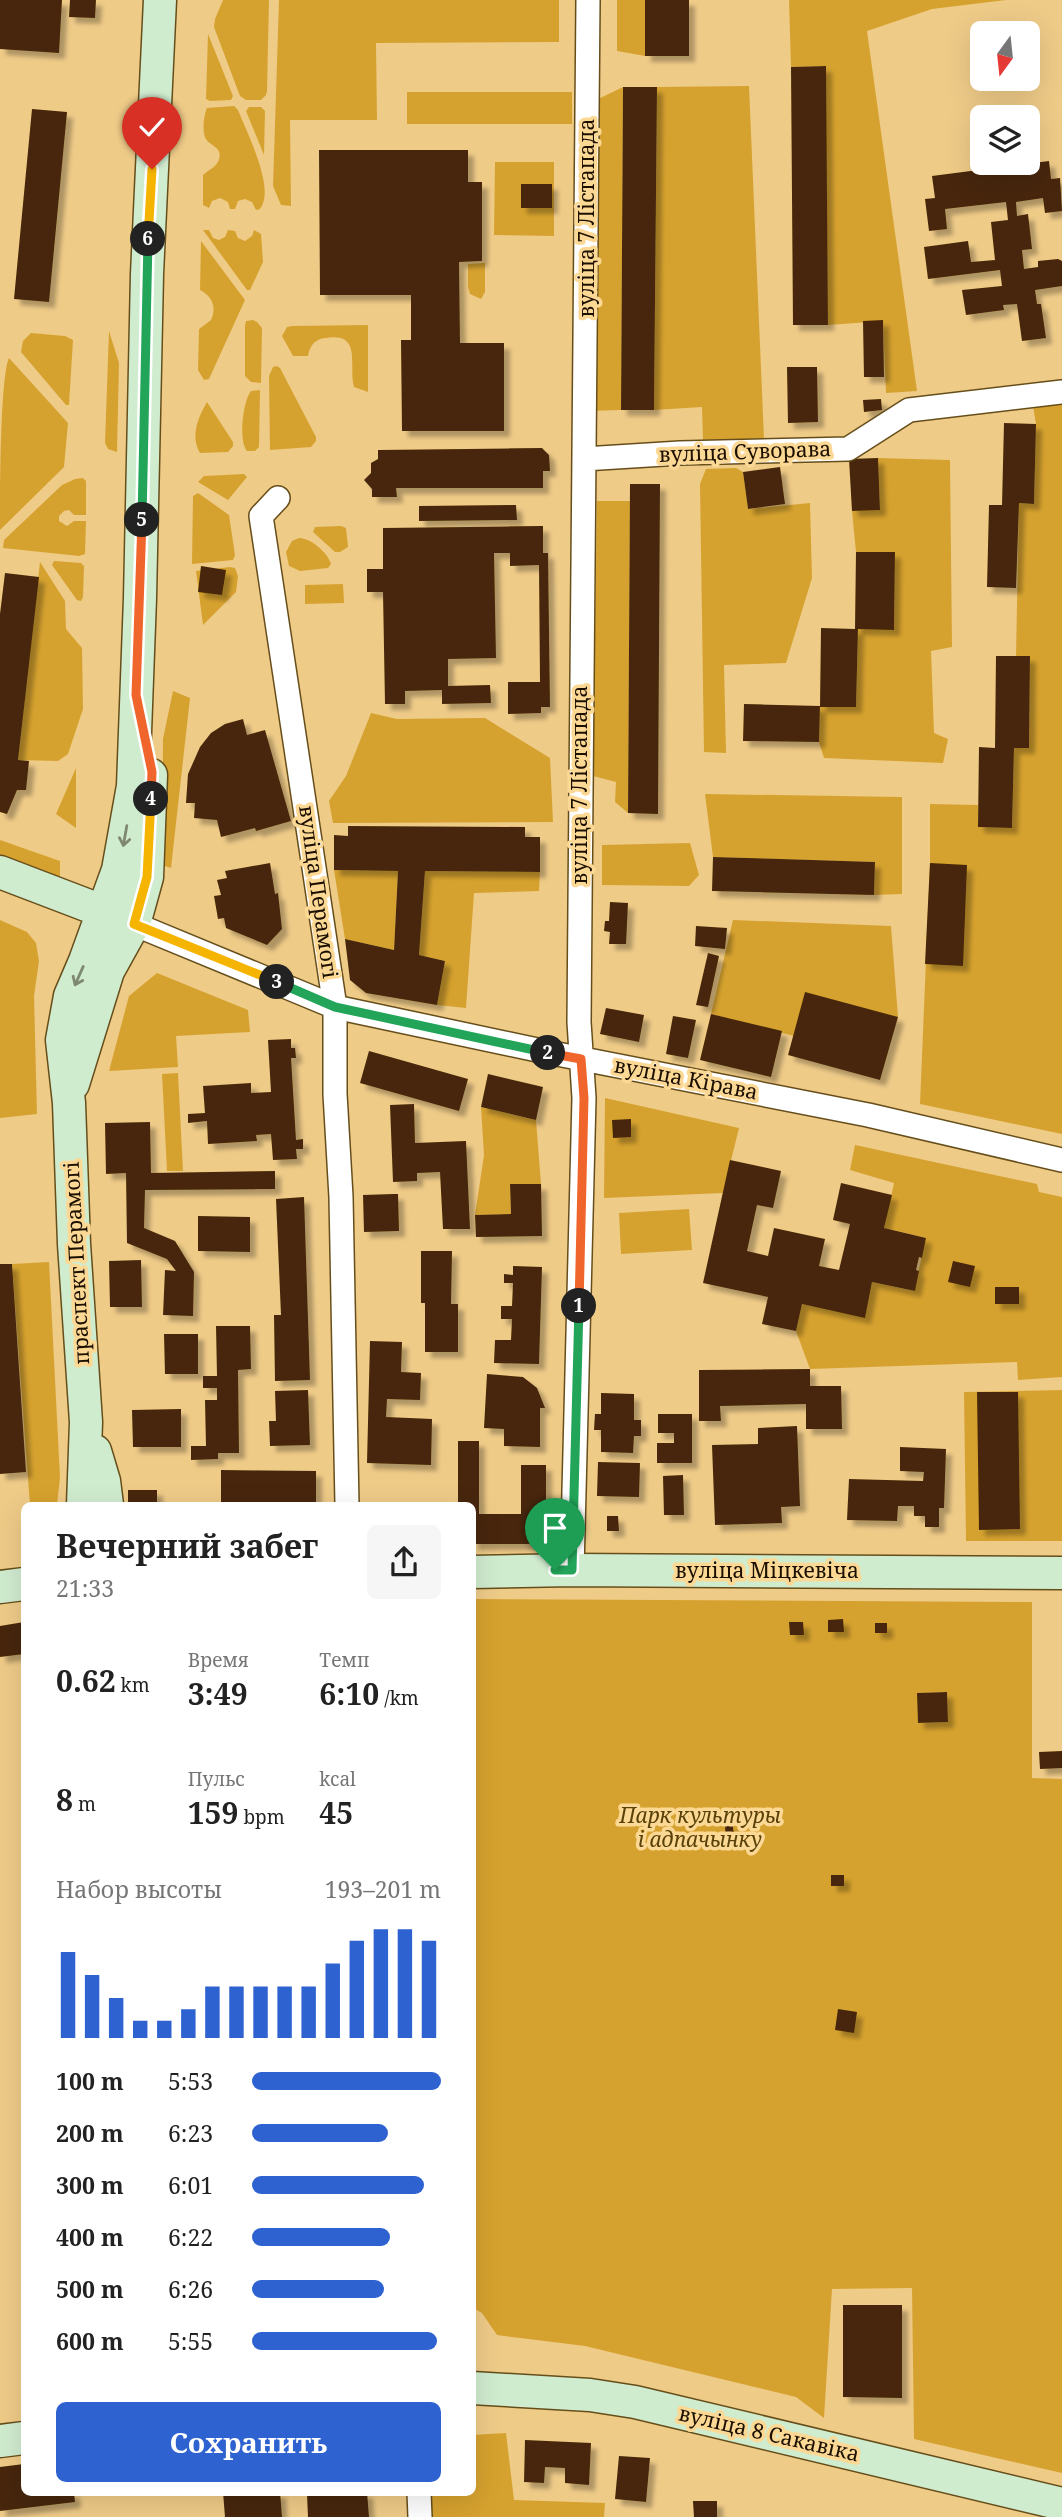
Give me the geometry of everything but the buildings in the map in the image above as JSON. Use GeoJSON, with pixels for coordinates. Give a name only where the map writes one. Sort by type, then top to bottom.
{"type":"FeatureCollection","features":[{"type":"Feature","properties":{"kind":"main road","name":"праспект Перамогі"},"geometry":{"type":"LineString","coordinates":[[83,1502],[86,1422],[74,1244],[69,1103],[62,1040],[70,996],[118,870],[133,786],[146,274],[160,0]]}},
{"type":"Feature","properties":{"kind":"main road","name":"праспект Перамогі"},"geometry":{"type":"LineString","coordinates":[[69,1103],[108,971],[134,924],[147,877],[152,772],[136,695]]}},
{"type":"Feature","properties":{"kind":"main road","name":"вуліца Кірава"},"geometry":{"type":"LineString","coordinates":[[0,872],[134,924]]}},
{"type":"Feature","properties":{"kind":"main road","name":"праспект Перамогі"},"geometry":{"type":"LineString","coordinates":[[86,1422],[104,1481],[107,1502]]}},
{"type":"Feature","properties":{"kind":"main road","name":"вуліца Міцкевіча"},"geometry":{"type":"LineString","coordinates":[[476,1572],[1062,1573]]}},
{"type":"Feature","properties":{"kind":"main road"},"geometry":{"type":"LineString","coordinates":[[0,1587],[21,1584]]}},
{"type":"Feature","properties":{"kind":"main road","name":"вуліца 8 Сакавіка"},"geometry":{"type":"LineString","coordinates":[[476,2388],[590,2395],[635,2402],[1062,2504]]}},
{"type":"Feature","properties":{"kind":"main road"},"geometry":{"type":"LineString","coordinates":[[0,2441],[21,2438]]}},
{"type":"Feature","properties":{"kind":"street","name":"вуліца 7 Лістапада"},"geometry":{"type":"LineString","coordinates":[[572,1570],[584,1098],[579,1022],[580,706],[588,0]]}},
{"type":"Feature","properties":{"kind":"street","name":"вуліца Суворава"},"geometry":{"type":"LineString","coordinates":[[584,459],[680,453],[848,449],[909,410],[1062,392]]}},
{"type":"Feature","properties":{"kind":"street","name":"вуліца Перамогі"},"geometry":{"type":"LineString","coordinates":[[278,498],[261,516],[335,1007],[347,1502]]}},
{"type":"Feature","properties":{"kind":"street","name":"вуліца Кірава"},"geometry":{"type":"LineString","coordinates":[[134,924],[335,1007],[581,1059],[868,1115],[1062,1160]]}},
{"type":"Feature","properties":{"kind":"street"},"geometry":{"type":"LineString","coordinates":[[419,2496],[420,2517]]}},
{"type":"Feature","properties":{"kind":"green space"},"geometry":{"type":"Polygon","coordinates":[[[223,0],[269,0],[267,91],[261,100],[246,100],[240,96],[214,27],[223,0]]]}},
{"type":"Feature","properties":{"kind":"green space"},"geometry":{"type":"Polygon","coordinates":[[[279,0],[559,0],[559,42],[376,43],[377,120],[290,120],[291,206],[281,205],[273,186],[279,0]]]}},
{"type":"Feature","properties":{"kind":"green space"},"geometry":{"type":"Polygon","coordinates":[[[617,0],[645,0],[645,56],[617,51],[617,0]]]}},
{"type":"Feature","properties":{"kind":"green space"},"geometry":{"type":"Polygon","coordinates":[[[789,0],[1006,0],[932,9],[867,31],[917,391],[886,393],[883,321],[828,325],[825,66],[791,67],[789,0]]]}},
{"type":"Feature","properties":{"kind":"green space"},"geometry":{"type":"Polygon","coordinates":[[[208,34],[233,96],[231,100],[206,99],[208,34]]]}},
{"type":"Feature","properties":{"kind":"green space"},"geometry":{"type":"Polygon","coordinates":[[[749,86],[764,439],[703,441],[702,407],[654,410],[657,87],[749,86]]]}},
{"type":"Feature","properties":{"kind":"green space"},"geometry":{"type":"Polygon","coordinates":[[[623,87],[621,410],[587,411],[594,101],[623,87]]]}},
{"type":"Feature","properties":{"kind":"green space"},"geometry":{"type":"Polygon","coordinates":[[[407,92],[572,92],[572,124],[407,124],[407,92]]]}},
{"type":"Feature","properties":{"kind":"green space"},"geometry":{"type":"Polygon","coordinates":[[[234,106],[258,161],[265,188],[264,200],[260,209],[256,210],[252,202],[245,199],[238,201],[235,209],[230,209],[228,202],[220,198],[212,201],[209,208],[203,205],[203,175],[216,164],[220,155],[205,137],[206,111],[207,108],[234,106]]]}},
{"type":"Feature","properties":{"kind":"green space"},"geometry":{"type":"Polygon","coordinates":[[[249,107],[261,107],[265,111],[264,155],[246,111],[249,107]]]}},
{"type":"Feature","properties":{"kind":"green space"},"geometry":{"type":"Polygon","coordinates":[[[495,162],[554,162],[554,236],[494,235],[495,162]]]}},
{"type":"Feature","properties":{"kind":"green space"},"geometry":{"type":"Polygon","coordinates":[[[203,230],[209,230],[213,238],[219,240],[225,237],[228,230],[235,231],[238,238],[245,241],[252,236],[254,230],[261,234],[263,262],[250,290],[247,290],[203,230]]]}},
{"type":"Feature","properties":{"kind":"green space"},"geometry":{"type":"Polygon","coordinates":[[[201,241],[245,300],[209,379],[204,380],[198,370],[199,329],[211,320],[214,311],[208,295],[200,290],[201,241]]]}},
{"type":"Feature","properties":{"kind":"green space"},"geometry":{"type":"Polygon","coordinates":[[[485,263],[485,292],[481,299],[470,294],[468,264],[485,263]]]}},
{"type":"Feature","properties":{"kind":"green space"},"geometry":{"type":"Polygon","coordinates":[[[253,320],[262,328],[261,383],[251,382],[245,376],[245,326],[246,321],[253,320]]]}},
{"type":"Feature","properties":{"kind":"green space"},"geometry":{"type":"Polygon","coordinates":[[[368,325],[368,392],[354,387],[352,352],[345,340],[322,339],[314,343],[308,356],[293,356],[282,336],[287,327],[292,326],[368,325]]]}},
{"type":"Feature","properties":{"kind":"green space"},"geometry":{"type":"Polygon","coordinates":[[[109,331],[119,363],[117,452],[108,449],[105,443],[109,331]]]}},
{"type":"Feature","properties":{"kind":"green space"},"geometry":{"type":"Polygon","coordinates":[[[31,333],[65,336],[73,340],[69,405],[66,405],[21,352],[23,341],[31,333]]]}},
{"type":"Feature","properties":{"kind":"green space"},"geometry":{"type":"Polygon","coordinates":[[[9,358],[68,423],[64,467],[0,530],[2,412],[9,358]]]}},
{"type":"Feature","properties":{"kind":"green space"},"geometry":{"type":"Polygon","coordinates":[[[277,366],[316,437],[311,447],[270,450],[269,376],[273,367],[277,366]]]}},
{"type":"Feature","properties":{"kind":"green space"},"geometry":{"type":"Polygon","coordinates":[[[260,390],[259,447],[255,451],[247,451],[242,430],[244,411],[251,391],[260,390]]]}},
{"type":"Feature","properties":{"kind":"green space"},"geometry":{"type":"Polygon","coordinates":[[[207,402],[233,442],[228,452],[200,453],[197,447],[196,427],[207,402]]]}},
{"type":"Feature","properties":{"kind":"green space"},"geometry":{"type":"Polygon","coordinates":[[[1062,403],[1062,1134],[920,1104],[930,804],[978,805],[978,827],[1012,828],[1014,748],[1029,748],[1030,657],[1016,656],[1019,503],[1034,504],[1036,424],[1033,406],[1062,403]]]}},
{"type":"Feature","properties":{"kind":"green space"},"geometry":{"type":"Polygon","coordinates":[[[878,458],[950,460],[952,647],[931,651],[934,733],[948,739],[943,763],[824,758],[819,742],[820,707],[856,707],[858,629],[894,629],[895,553],[856,552],[852,511],[880,509],[878,458]]]}},
{"type":"Feature","properties":{"kind":"green space"},"geometry":{"type":"Polygon","coordinates":[[[736,468],[743,472],[748,509],[810,503],[812,578],[786,663],[724,665],[726,753],[704,752],[700,484],[706,469],[736,468]]]}},
{"type":"Feature","properties":{"kind":"green space"},"geometry":{"type":"Polygon","coordinates":[[[244,474],[247,477],[228,500],[198,482],[204,476],[244,474]]]}},
{"type":"Feature","properties":{"kind":"green space"},"geometry":{"type":"Polygon","coordinates":[[[83,478],[86,481],[86,515],[74,515],[69,510],[64,511],[59,516],[59,521],[67,526],[74,521],[86,521],[85,554],[79,556],[3,548],[4,540],[62,485],[83,478]]]}},
{"type":"Feature","properties":{"kind":"green space"},"geometry":{"type":"Polygon","coordinates":[[[198,493],[229,515],[235,555],[233,560],[192,564],[193,496],[198,493]]]}},
{"type":"Feature","properties":{"kind":"green space"},"geometry":{"type":"Polygon","coordinates":[[[597,501],[630,501],[628,813],[615,802],[616,782],[593,776],[597,501]]]}},
{"type":"Feature","properties":{"kind":"green space"},"geometry":{"type":"Polygon","coordinates":[[[315,527],[346,528],[348,547],[340,552],[335,552],[313,532],[315,527]]]}},
{"type":"Feature","properties":{"kind":"green space"},"geometry":{"type":"Polygon","coordinates":[[[299,538],[314,543],[323,551],[331,564],[328,568],[300,571],[289,566],[286,552],[292,541],[299,538]]]}},
{"type":"Feature","properties":{"kind":"green space"},"geometry":{"type":"Polygon","coordinates":[[[54,561],[81,563],[84,566],[81,601],[77,600],[52,565],[54,561]]]}},
{"type":"Feature","properties":{"kind":"green space"},"geometry":{"type":"Polygon","coordinates":[[[40,562],[65,601],[66,629],[82,648],[83,709],[68,754],[58,761],[18,760],[40,562]]]}},
{"type":"Feature","properties":{"kind":"green space"},"geometry":{"type":"Polygon","coordinates":[[[235,568],[238,576],[236,592],[203,625],[196,571],[235,568]]]}},
{"type":"Feature","properties":{"kind":"green space"},"geometry":{"type":"Polygon","coordinates":[[[343,584],[344,603],[305,604],[305,585],[343,584]]]}},
{"type":"Feature","properties":{"kind":"green space"},"geometry":{"type":"Polygon","coordinates":[[[173,691],[190,698],[171,868],[162,865],[163,739],[173,691]]]}},
{"type":"Feature","properties":{"kind":"green space"},"geometry":{"type":"Polygon","coordinates":[[[371,713],[397,719],[485,718],[550,758],[553,822],[333,823],[329,801],[346,776],[371,713]]]}},
{"type":"Feature","properties":{"kind":"green space"},"geometry":{"type":"Polygon","coordinates":[[[76,768],[76,828],[56,814],[76,768]]]}},
{"type":"Feature","properties":{"kind":"green space"},"geometry":{"type":"Polygon","coordinates":[[[705,794],[902,797],[902,894],[874,895],[875,862],[713,857],[705,794]]]}},
{"type":"Feature","properties":{"kind":"green space"},"geometry":{"type":"Polygon","coordinates":[[[0,840],[60,861],[60,879],[0,856],[0,840]]]}},
{"type":"Feature","properties":{"kind":"green space"},"geometry":{"type":"Polygon","coordinates":[[[690,843],[699,875],[689,886],[602,885],[602,845],[690,843]]]}},
{"type":"Feature","properties":{"kind":"green space"},"geometry":{"type":"Polygon","coordinates":[[[334,870],[398,871],[394,950],[345,939],[334,870]]]}},
{"type":"Feature","properties":{"kind":"green space"},"geometry":{"type":"Polygon","coordinates":[[[425,871],[540,872],[539,891],[474,893],[466,1008],[437,1005],[445,961],[419,955],[425,871]]]}},
{"type":"Feature","properties":{"kind":"green space"},"geometry":{"type":"Polygon","coordinates":[[[0,920],[27,932],[36,943],[39,961],[34,996],[37,1114],[0,1118],[0,920]]]}},
{"type":"Feature","properties":{"kind":"green space"},"geometry":{"type":"Polygon","coordinates":[[[733,920],[891,926],[898,1017],[794,1036],[711,1014],[733,920]]]}},
{"type":"Feature","properties":{"kind":"green space"},"geometry":{"type":"Polygon","coordinates":[[[157,973],[248,1010],[250,1032],[176,1036],[178,1067],[109,1071],[129,996],[157,973]]]}},
{"type":"Feature","properties":{"kind":"green space"},"geometry":{"type":"Polygon","coordinates":[[[178,1073],[183,1171],[167,1171],[162,1074],[178,1073]]]}},
{"type":"Feature","properties":{"kind":"green space"},"geometry":{"type":"Polygon","coordinates":[[[605,1098],[739,1128],[723,1193],[604,1198],[605,1098]]]}},
{"type":"Feature","properties":{"kind":"green space"},"geometry":{"type":"Polygon","coordinates":[[[481,1107],[536,1120],[541,1184],[510,1185],[511,1214],[475,1215],[484,1155],[481,1107]]]}},
{"type":"Feature","properties":{"kind":"green space"},"geometry":{"type":"Polygon","coordinates":[[[855,1145],[1037,1184],[1039,1192],[1062,1197],[1062,1377],[1018,1380],[1017,1362],[810,1369],[796,1331],[802,1304],[865,1317],[872,1282],[914,1291],[926,1238],[884,1228],[894,1183],[850,1170],[855,1145]]]}},
{"type":"Feature","properties":{"kind":"green space"},"geometry":{"type":"Polygon","coordinates":[[[689,1209],[692,1250],[621,1254],[619,1213],[689,1209]]]}},
{"type":"Feature","properties":{"kind":"green space"},"geometry":{"type":"Polygon","coordinates":[[[49,1262],[60,1477],[57,1502],[30,1502],[12,1264],[49,1262]]]}},
{"type":"Feature","properties":{"kind":"green space"},"geometry":{"type":"Polygon","coordinates":[[[1062,1390],[1062,1541],[966,1541],[964,1392],[1062,1390]]]}},
{"type":"Feature","properties":{"kind":"green space","name":"Парк культуры і адпачынку"},"geometry":{"type":"Polygon","coordinates":[[[476,1599],[1032,1602],[1032,1778],[1062,1779],[1062,2473],[914,2439],[912,2288],[832,2289],[824,2418],[796,2397],[585,2346],[497,2335],[482,2313],[476,2310],[476,1599]],[[947,1692],[918,1693],[918,1723],[948,1722],[947,1692]]]}},
{"type":"Feature","properties":{"kind":"green space"},"geometry":{"type":"Polygon","coordinates":[[[506,2433],[514,2500],[605,2503],[604,2517],[432,2517],[431,2496],[476,2496],[476,2435],[506,2433]]]}},
{"type":"Feature","properties":{"kind":"route"},"geometry":{"type":"LineString","coordinates":[[152,169],[146,274],[136,695],[152,772],[147,877],[134,924],[335,1007],[581,1059],[584,1098],[572,1570],[555,1570]]}}]}
